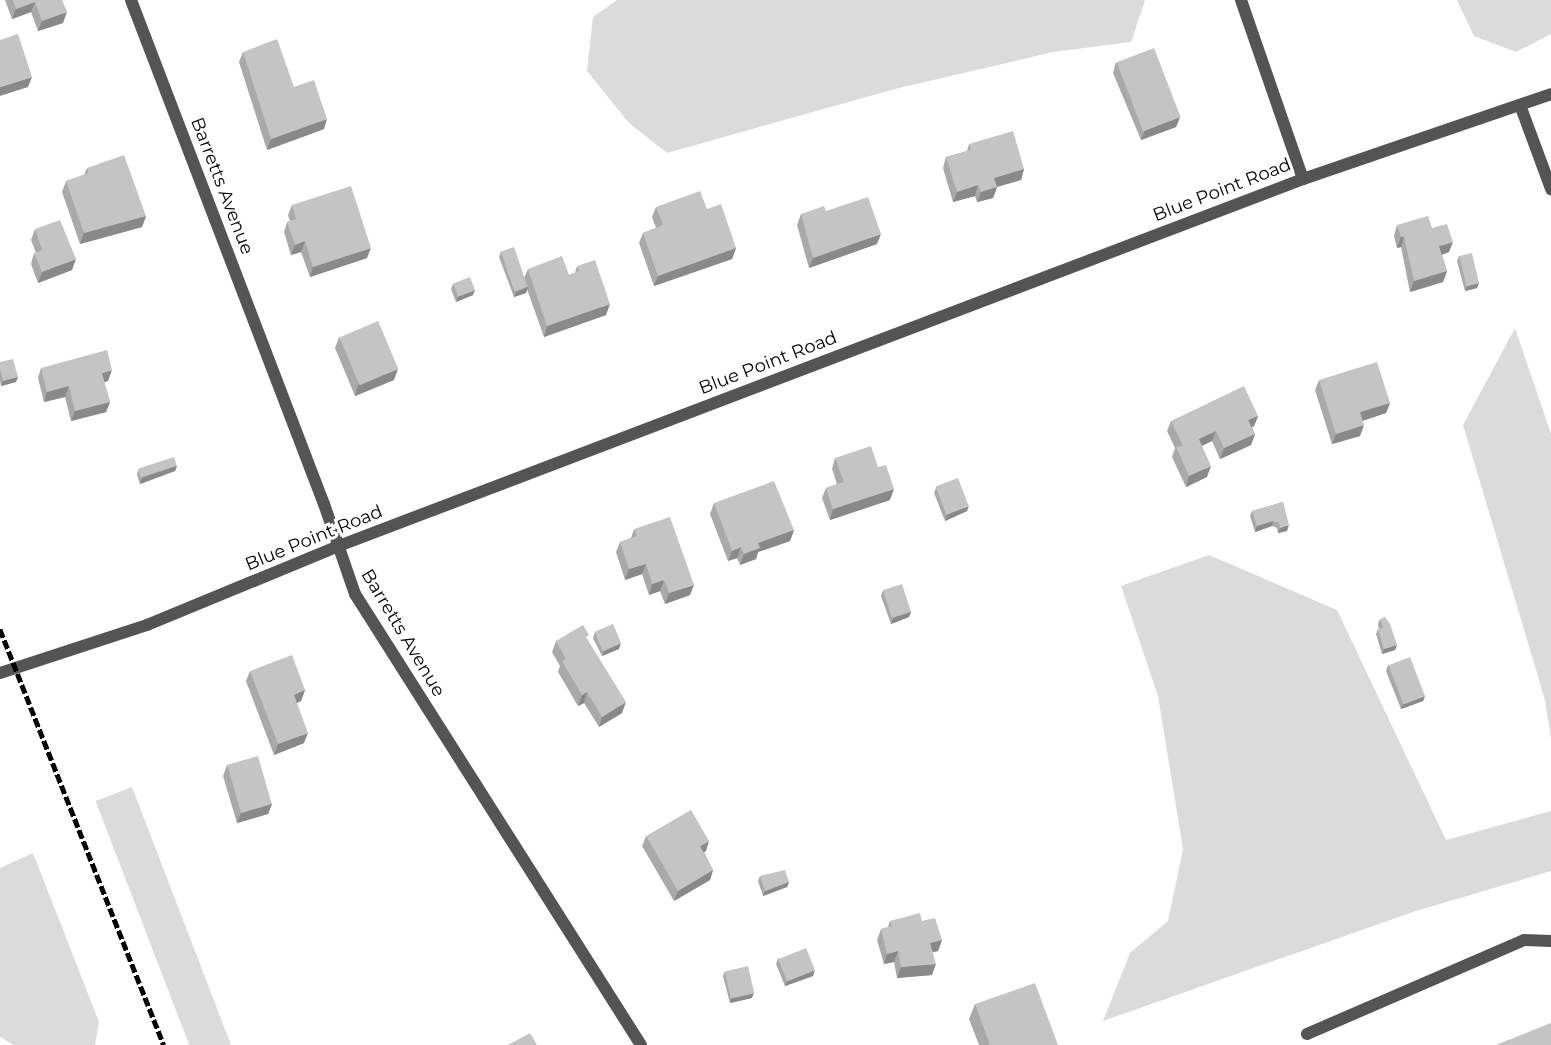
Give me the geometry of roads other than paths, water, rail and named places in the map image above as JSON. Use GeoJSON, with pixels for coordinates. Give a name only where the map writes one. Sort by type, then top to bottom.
{"type":"FeatureCollection","features":[{"type":"Feature","properties":{"kind":"street","name":"Barretts Avenue"},"geometry":{"type":"LineString","coordinates":[[131,0],[320,493],[336,547],[365,613],[641,1045]]}},
{"type":"Feature","properties":{"kind":"street"},"geometry":{"type":"LineString","coordinates":[[1241,0],[1303,179]]}},
{"type":"Feature","properties":{"kind":"street","name":"Blue Point Road"},"geometry":{"type":"LineString","coordinates":[[0,673],[147,625],[336,547],[1303,179],[1551,94]]}},
{"type":"Feature","properties":{"kind":"street"},"geometry":{"type":"LineString","coordinates":[[1520,105],[1551,189]]}},
{"type":"Feature","properties":{"kind":"street"},"geometry":{"type":"LineString","coordinates":[[1307,1034],[1524,940],[1551,940]]}},
{"type":"Feature","properties":{"kind":"railway"},"geometry":{"type":"LineString","coordinates":[[0,629],[164,1045]]}}]}
